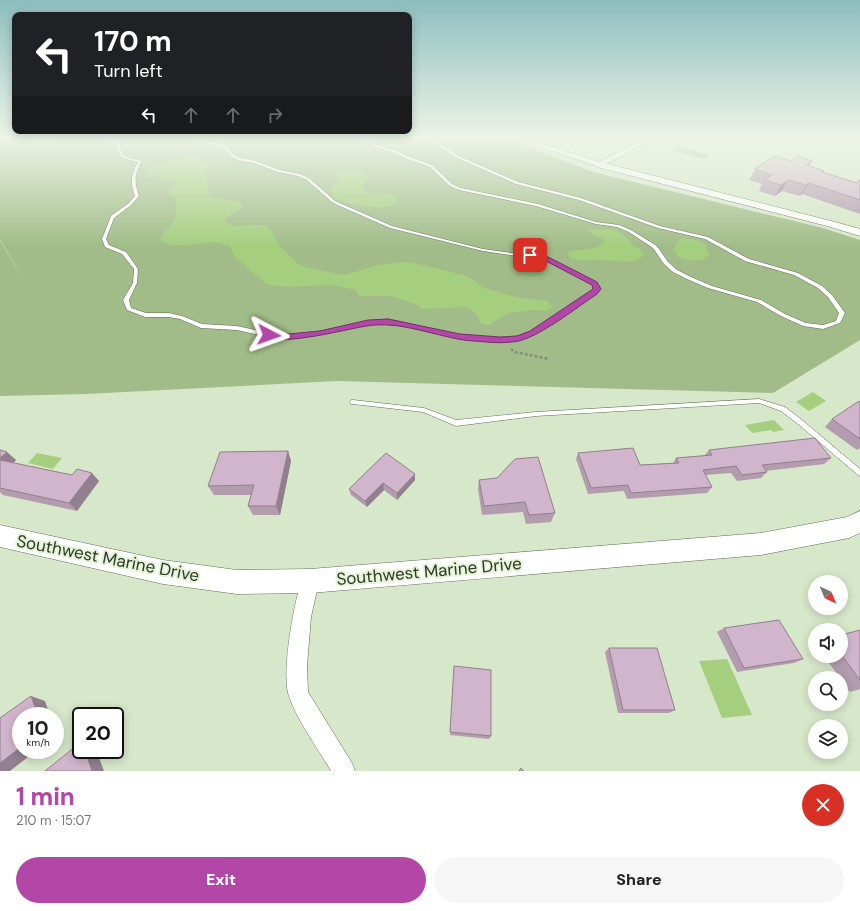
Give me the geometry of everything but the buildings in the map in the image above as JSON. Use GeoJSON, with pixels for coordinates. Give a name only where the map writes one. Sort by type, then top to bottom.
{"type":"FeatureCollection","features":[{"type":"Feature","properties":{"kind":"main road","name":"Southwest Marine Drive"},"geometry":{"type":"LineString","coordinates":[[0,536],[163,572],[230,581],[310,581],[761,544],[849,527],[860,522]]}},
{"type":"Feature","properties":{"kind":"street"},"geometry":{"type":"LineString","coordinates":[[639,175],[831,224],[860,233]]}},
{"type":"Feature","properties":{"kind":"street"},"geometry":{"type":"LineString","coordinates":[[310,581],[302,617],[297,666],[298,692],[303,704],[344,771]]}},
{"type":"Feature","properties":{"kind":"lane"},"geometry":{"type":"LineString","coordinates":[[133,175],[133,186],[137,196],[130,204],[112,217],[104,239],[107,246],[124,253],[136,269],[135,283],[126,300],[129,309],[145,314],[169,315],[182,318],[201,326],[237,328],[269,335],[288,337],[388,321],[460,337],[506,339],[518,338],[532,333],[597,289],[595,284],[546,259],[483,250],[391,227],[334,202],[308,179],[299,175]]}},
{"type":"Feature","properties":{"kind":"lane"},"geometry":{"type":"LineString","coordinates":[[441,175],[451,185],[460,189],[537,205],[596,222],[618,226],[630,231],[655,247],[666,263],[675,271],[688,278],[710,287],[759,301],[783,315],[805,325],[823,327],[838,322],[842,313],[830,296],[820,287],[796,274],[747,260],[706,238],[659,226],[580,199],[517,183],[499,175]]}},
{"type":"Feature","properties":{"kind":"lane"},"geometry":{"type":"LineString","coordinates":[[353,402],[424,410],[456,423],[536,414],[759,401],[783,409],[860,473]]}},
{"type":"Feature","properties":{"kind":"path"},"geometry":{"type":"LineString","coordinates":[[506,339],[515,352],[549,359]]}},
{"type":"Feature","properties":{"kind":"shaded area"},"geometry":{"type":"Polygon","coordinates":[[[0,175],[605,175],[823,228],[860,240],[860,340],[773,393],[337,381],[86,394],[0,396],[0,240],[29,290],[0,239],[0,175]]]}},
{"type":"Feature","properties":{"kind":"shaded area"},"geometry":{"type":"Polygon","coordinates":[[[148,175],[206,175],[210,197],[235,201],[242,204],[242,209],[225,219],[226,222],[232,226],[263,225],[268,227],[278,244],[298,264],[305,267],[344,275],[378,265],[401,262],[414,263],[464,275],[474,280],[482,287],[515,297],[546,301],[553,306],[546,311],[529,310],[509,313],[489,325],[482,324],[479,317],[470,309],[464,307],[423,309],[415,304],[391,296],[359,296],[356,290],[332,285],[286,287],[266,284],[234,256],[230,246],[215,242],[177,245],[164,242],[160,237],[168,229],[177,214],[175,211],[176,198],[167,192],[175,184],[175,182],[148,175]]]}},
{"type":"Feature","properties":{"kind":"shaded area"},"geometry":{"type":"Polygon","coordinates":[[[336,175],[366,175],[368,178],[361,187],[366,192],[392,194],[397,198],[397,203],[389,207],[373,207],[337,199],[332,195],[331,190],[334,186],[341,182],[336,175]]]}},
{"type":"Feature","properties":{"kind":"shaded area"},"geometry":{"type":"Polygon","coordinates":[[[592,229],[615,230],[625,236],[631,244],[641,250],[644,254],[641,258],[625,262],[580,260],[571,258],[567,255],[568,252],[593,248],[602,244],[605,240],[591,233],[590,231],[592,229]]]}},
{"type":"Feature","properties":{"kind":"shaded area"},"geometry":{"type":"Polygon","coordinates":[[[680,239],[693,239],[705,244],[709,255],[706,258],[698,260],[679,258],[673,249],[680,239]]]}},
{"type":"Feature","properties":{"kind":"shaded area"},"geometry":{"type":"Polygon","coordinates":[[[813,392],[826,401],[809,411],[796,402],[813,392]]]}},
{"type":"Feature","properties":{"kind":"shaded area"},"geometry":{"type":"Polygon","coordinates":[[[774,420],[784,430],[773,432],[771,430],[752,433],[745,425],[774,420]]]}},
{"type":"Feature","properties":{"kind":"shaded area"},"geometry":{"type":"Polygon","coordinates":[[[37,453],[62,458],[53,469],[28,463],[37,453]]]}},
{"type":"Feature","properties":{"kind":"shaded area"},"geometry":{"type":"Polygon","coordinates":[[[727,659],[752,715],[722,718],[699,661],[727,659]]]}},
{"type":"Feature","properties":{"kind":"route"},"geometry":{"type":"LineString","coordinates":[[269,335],[288,337],[388,321],[460,337],[500,340],[518,338],[532,333],[559,314],[577,304],[597,289],[595,284],[558,265],[546,259],[530,255]]}}]}
